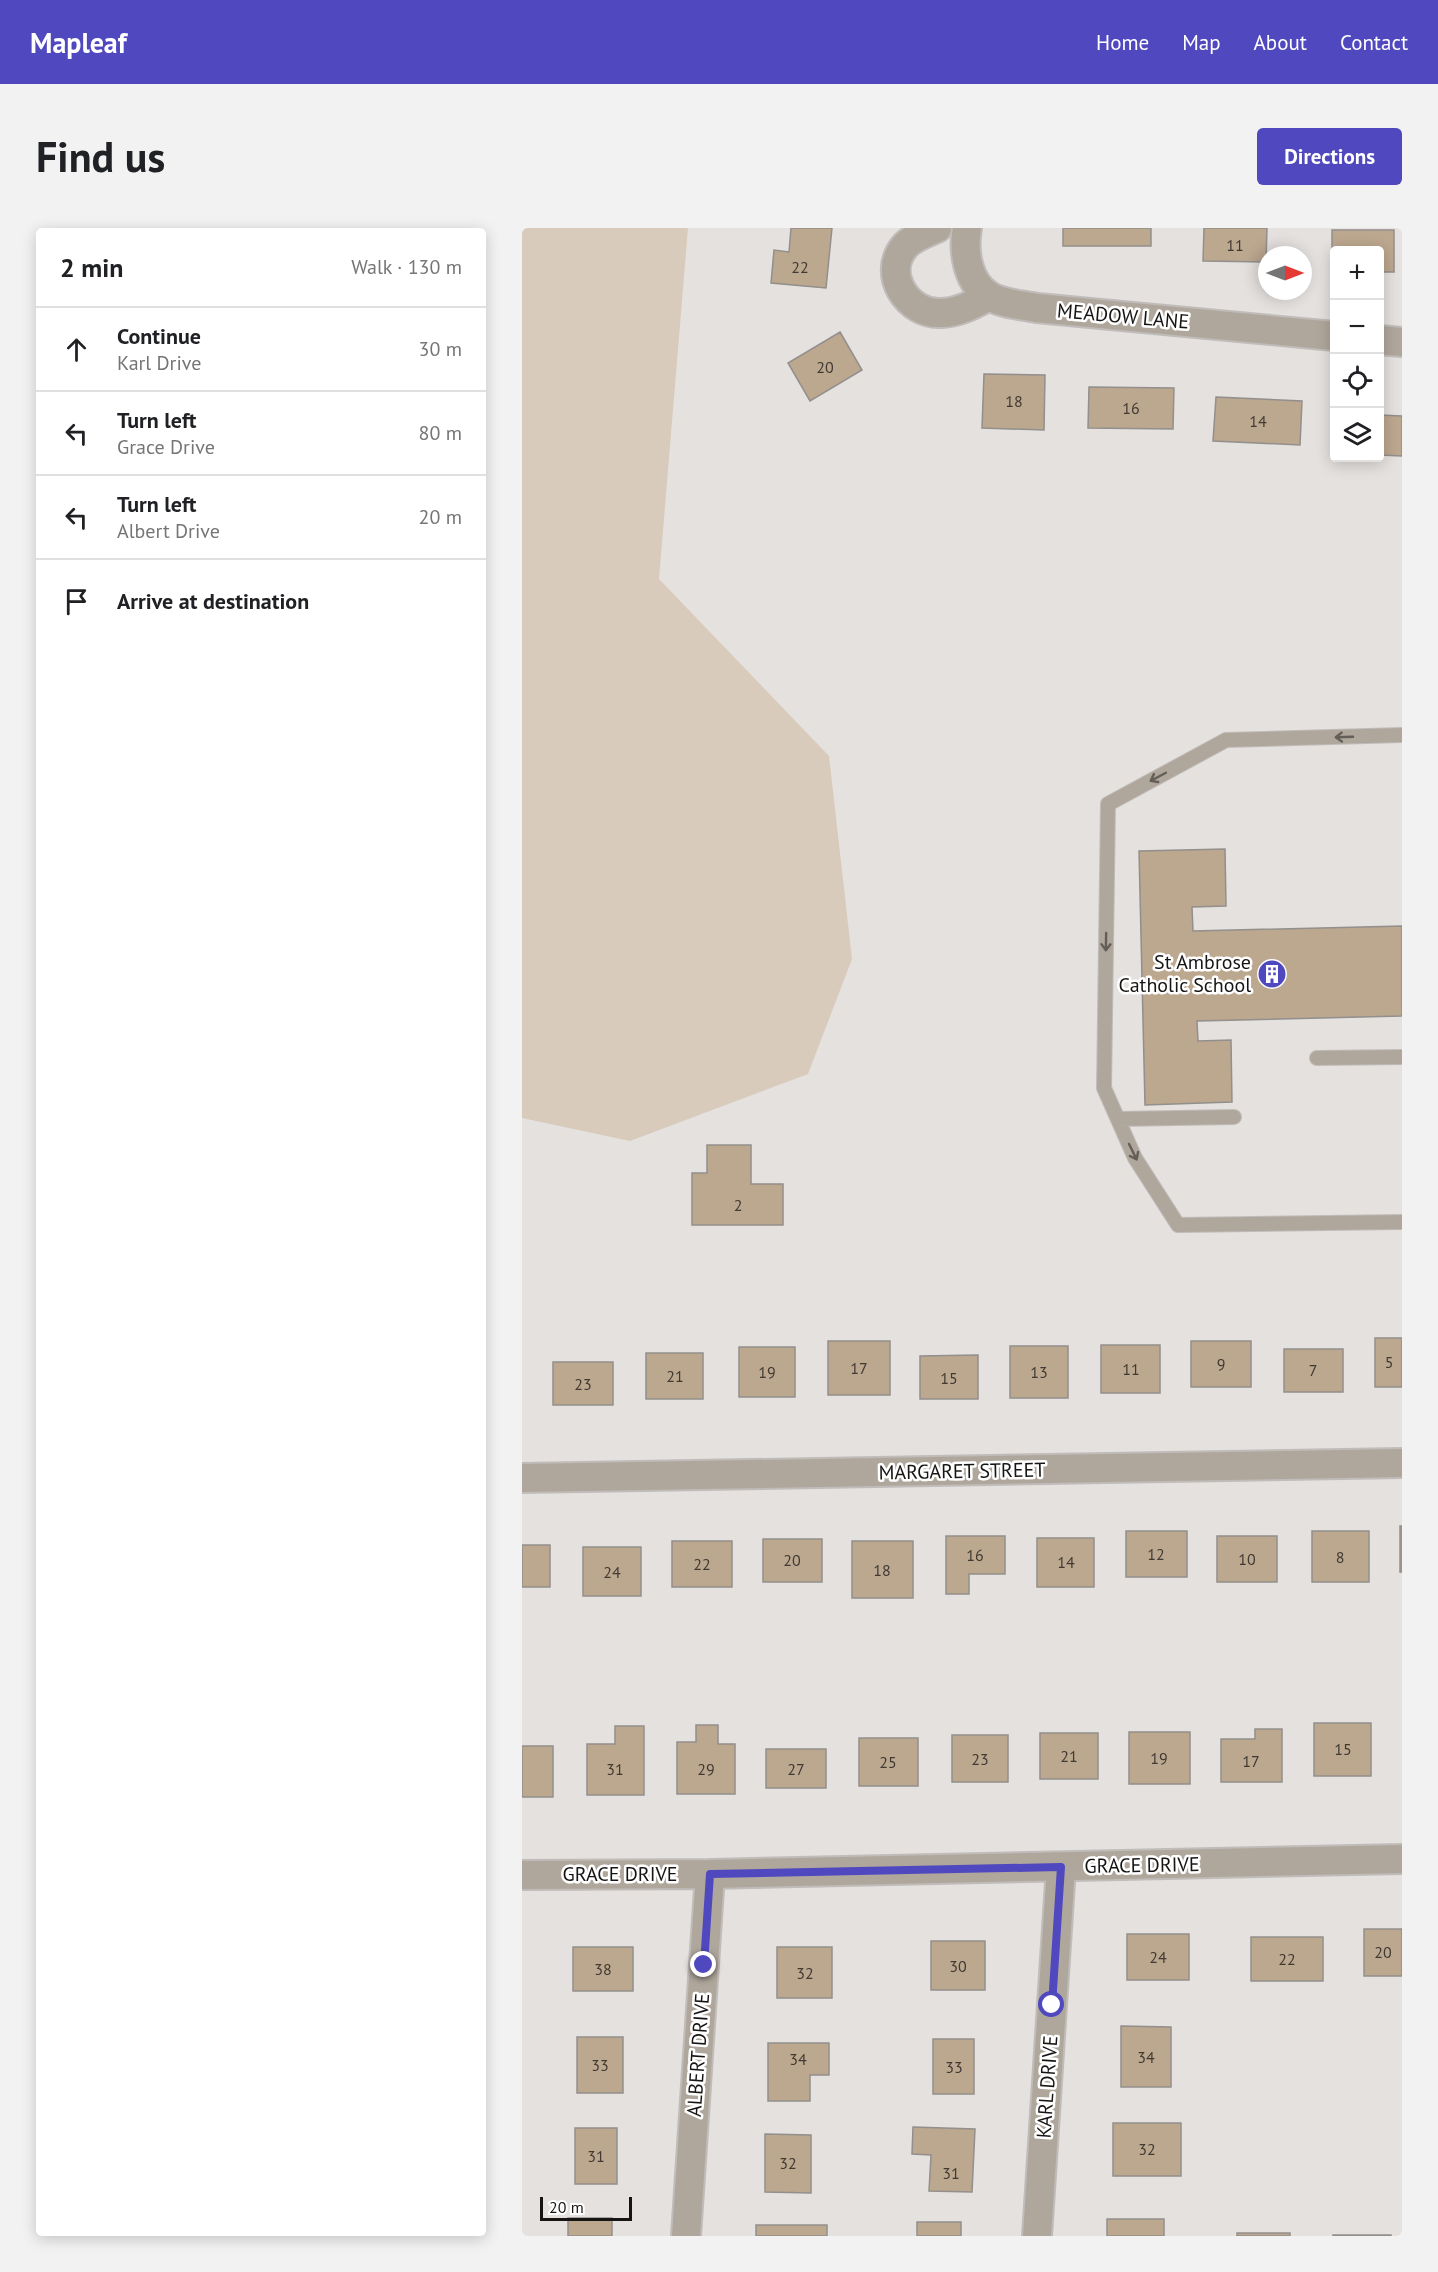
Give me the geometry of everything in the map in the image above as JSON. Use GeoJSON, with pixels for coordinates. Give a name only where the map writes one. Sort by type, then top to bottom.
{"type":"FeatureCollection","features":[{"type":"Feature","properties":{"kind":"street"},"geometry":{"type":"LineString","coordinates":[[937,228],[905,245],[895,266],[897,280],[908,302],[919,310],[941,314],[962,309],[989,296],[977,284],[964,253],[967,228]]}},
{"type":"Feature","properties":{"kind":"street","name":"MEADOW LANE"},"geometry":{"type":"LineString","coordinates":[[989,296],[1006,303],[1037,308],[1330,336]]}},
{"type":"Feature","properties":{"kind":"street"},"geometry":{"type":"LineString","coordinates":[[1384,340],[1402,342]]}},
{"type":"Feature","properties":{"kind":"street","name":"MARGARET STREET"},"geometry":{"type":"LineString","coordinates":[[522,1478],[1402,1463]]}},
{"type":"Feature","properties":{"kind":"street","name":"GRACE DRIVE"},"geometry":{"type":"LineString","coordinates":[[522,1875],[710,1874],[1402,1859]]}},
{"type":"Feature","properties":{"kind":"street","name":"KARL DRIVE"},"geometry":{"type":"LineString","coordinates":[[1037,2236],[1061,1867]]}},
{"type":"Feature","properties":{"kind":"street","name":"ALBERT DRIVE"},"geometry":{"type":"LineString","coordinates":[[686,2236],[710,1874]]}},
{"type":"Feature","properties":{"kind":"lane"},"geometry":{"type":"LineString","coordinates":[[1402,735],[1226,740],[1108,804],[1104,1088],[1135,1158],[1178,1225],[1402,1222]]}},
{"type":"Feature","properties":{"kind":"lane"},"geometry":{"type":"LineString","coordinates":[[1317,1058],[1402,1057]]}},
{"type":"Feature","properties":{"kind":"lane"},"geometry":{"type":"LineString","coordinates":[[1118,1119],[1234,1117]]}},
{"type":"Feature","properties":{"kind":"shaded area"},"geometry":{"type":"Polygon","coordinates":[[[522,228],[688,228],[659,579],[829,756],[852,959],[808,1074],[630,1141],[522,1118],[522,228]]]}},
{"type":"Feature","properties":{"kind":"building"},"geometry":{"type":"Polygon","coordinates":[[[791,228],[832,228],[826,288],[771,283],[774,250],[789,252],[791,228]]]}},
{"type":"Feature","properties":{"kind":"building"},"geometry":{"type":"Polygon","coordinates":[[[1063,228],[1151,228],[1151,246],[1063,246],[1063,228]]]}},
{"type":"Feature","properties":{"kind":"building"},"geometry":{"type":"Polygon","coordinates":[[[1204,228],[1267,228],[1266,246],[1258,246],[1258,262],[1203,261],[1204,228]]]}},
{"type":"Feature","properties":{"kind":"building"},"geometry":{"type":"Polygon","coordinates":[[[1332,230],[1394,230],[1394,272],[1384,272],[1384,246],[1332,246],[1332,230]]]}},
{"type":"Feature","properties":{"kind":"building"},"geometry":{"type":"Polygon","coordinates":[[[840,332],[862,370],[810,401],[788,363],[840,332]]]}},
{"type":"Feature","properties":{"kind":"building"},"geometry":{"type":"Polygon","coordinates":[[[984,374],[1045,375],[1044,430],[982,428],[984,374]]]}},
{"type":"Feature","properties":{"kind":"building"},"geometry":{"type":"Polygon","coordinates":[[[1089,387],[1174,388],[1173,429],[1088,428],[1089,387]]]}},
{"type":"Feature","properties":{"kind":"building"},"geometry":{"type":"Polygon","coordinates":[[[1216,397],[1302,401],[1300,445],[1213,441],[1216,397]]]}},
{"type":"Feature","properties":{"kind":"building"},"geometry":{"type":"Polygon","coordinates":[[[1384,415],[1402,416],[1402,456],[1384,455],[1384,415]]]}},
{"type":"Feature","properties":{"kind":"building","name":"St Ambrose Catholic School"},"geometry":{"type":"Polygon","coordinates":[[[1225,849],[1226,906],[1192,907],[1193,931],[1402,926],[1402,1016],[1197,1021],[1198,1041],[1231,1040],[1232,1102],[1145,1105],[1139,851],[1225,849]]]}},
{"type":"Feature","properties":{"kind":"building"},"geometry":{"type":"Polygon","coordinates":[[[707,1145],[751,1145],[751,1184],[783,1184],[783,1225],[692,1225],[692,1173],[707,1173],[707,1145]]]}},
{"type":"Feature","properties":{"kind":"building"},"geometry":{"type":"Polygon","coordinates":[[[1375,1338],[1402,1338],[1402,1387],[1375,1387],[1375,1338]]]}},
{"type":"Feature","properties":{"kind":"building"},"geometry":{"type":"Polygon","coordinates":[[[828,1341],[890,1341],[890,1395],[828,1395],[828,1341]]]}},
{"type":"Feature","properties":{"kind":"building"},"geometry":{"type":"Polygon","coordinates":[[[1191,1341],[1251,1341],[1251,1387],[1191,1387],[1191,1341]]]}},
{"type":"Feature","properties":{"kind":"building"},"geometry":{"type":"Polygon","coordinates":[[[1101,1345],[1160,1345],[1160,1393],[1101,1393],[1101,1345]]]}},
{"type":"Feature","properties":{"kind":"building"},"geometry":{"type":"Polygon","coordinates":[[[1010,1346],[1068,1346],[1068,1398],[1010,1398],[1010,1346]]]}},
{"type":"Feature","properties":{"kind":"building"},"geometry":{"type":"Polygon","coordinates":[[[739,1347],[795,1347],[795,1397],[739,1397],[739,1347]]]}},
{"type":"Feature","properties":{"kind":"building"},"geometry":{"type":"Polygon","coordinates":[[[1284,1349],[1343,1349],[1343,1392],[1284,1392],[1284,1349]]]}},
{"type":"Feature","properties":{"kind":"building"},"geometry":{"type":"Polygon","coordinates":[[[646,1353],[703,1353],[703,1399],[646,1399],[646,1353]]]}},
{"type":"Feature","properties":{"kind":"building"},"geometry":{"type":"Polygon","coordinates":[[[978,1355],[978,1399],[920,1399],[920,1356],[978,1355]]]}},
{"type":"Feature","properties":{"kind":"building"},"geometry":{"type":"Polygon","coordinates":[[[553,1362],[613,1362],[613,1405],[553,1405],[553,1362]]]}},
{"type":"Feature","properties":{"kind":"building"},"geometry":{"type":"Polygon","coordinates":[[[1400,1526],[1402,1526],[1402,1572],[1400,1572],[1400,1526]]]}},
{"type":"Feature","properties":{"kind":"building"},"geometry":{"type":"Polygon","coordinates":[[[1126,1531],[1187,1531],[1187,1577],[1126,1577],[1126,1531]]]}},
{"type":"Feature","properties":{"kind":"building"},"geometry":{"type":"Polygon","coordinates":[[[1312,1531],[1369,1531],[1369,1582],[1312,1582],[1312,1531]]]}},
{"type":"Feature","properties":{"kind":"building"},"geometry":{"type":"Polygon","coordinates":[[[946,1536],[1005,1536],[1005,1574],[969,1574],[969,1594],[946,1594],[946,1536]]]}},
{"type":"Feature","properties":{"kind":"building"},"geometry":{"type":"Polygon","coordinates":[[[1217,1536],[1277,1536],[1277,1582],[1217,1582],[1217,1536]]]}},
{"type":"Feature","properties":{"kind":"building"},"geometry":{"type":"Polygon","coordinates":[[[1037,1538],[1094,1538],[1094,1587],[1037,1587],[1037,1538]]]}},
{"type":"Feature","properties":{"kind":"building"},"geometry":{"type":"Polygon","coordinates":[[[763,1539],[822,1539],[822,1582],[763,1582],[763,1539]]]}},
{"type":"Feature","properties":{"kind":"building"},"geometry":{"type":"Polygon","coordinates":[[[672,1541],[732,1541],[732,1587],[672,1587],[672,1541]]]}},
{"type":"Feature","properties":{"kind":"building"},"geometry":{"type":"Polygon","coordinates":[[[852,1541],[913,1541],[913,1598],[852,1598],[852,1541]]]}},
{"type":"Feature","properties":{"kind":"building"},"geometry":{"type":"Polygon","coordinates":[[[522,1545],[550,1545],[550,1587],[522,1587],[522,1545]]]}},
{"type":"Feature","properties":{"kind":"building"},"geometry":{"type":"Polygon","coordinates":[[[583,1547],[641,1547],[641,1596],[583,1596],[583,1547]]]}},
{"type":"Feature","properties":{"kind":"building"},"geometry":{"type":"Polygon","coordinates":[[[1314,1723],[1371,1723],[1371,1776],[1314,1776],[1314,1723]]]}},
{"type":"Feature","properties":{"kind":"building"},"geometry":{"type":"Polygon","coordinates":[[[696,1725],[718,1725],[718,1744],[735,1744],[735,1794],[677,1794],[677,1742],[696,1742],[696,1725]]]}},
{"type":"Feature","properties":{"kind":"building"},"geometry":{"type":"Polygon","coordinates":[[[615,1726],[644,1726],[644,1795],[587,1795],[587,1744],[615,1744],[615,1726]]]}},
{"type":"Feature","properties":{"kind":"building"},"geometry":{"type":"Polygon","coordinates":[[[1255,1729],[1282,1729],[1282,1782],[1221,1782],[1221,1739],[1255,1739],[1255,1729]]]}},
{"type":"Feature","properties":{"kind":"building"},"geometry":{"type":"Polygon","coordinates":[[[1129,1732],[1190,1732],[1190,1784],[1129,1784],[1129,1732]]]}},
{"type":"Feature","properties":{"kind":"building"},"geometry":{"type":"Polygon","coordinates":[[[1040,1733],[1098,1733],[1098,1779],[1040,1779],[1040,1733]]]}},
{"type":"Feature","properties":{"kind":"building"},"geometry":{"type":"Polygon","coordinates":[[[952,1735],[1008,1735],[1008,1782],[952,1782],[952,1735]]]}},
{"type":"Feature","properties":{"kind":"building"},"geometry":{"type":"Polygon","coordinates":[[[859,1738],[918,1738],[918,1786],[859,1786],[859,1738]]]}},
{"type":"Feature","properties":{"kind":"building"},"geometry":{"type":"Polygon","coordinates":[[[522,1746],[553,1746],[553,1797],[522,1797],[522,1746]]]}},
{"type":"Feature","properties":{"kind":"building"},"geometry":{"type":"Polygon","coordinates":[[[766,1749],[826,1749],[826,1788],[766,1788],[766,1749]]]}},
{"type":"Feature","properties":{"kind":"building"},"geometry":{"type":"Polygon","coordinates":[[[1364,1929],[1402,1929],[1402,1976],[1364,1976],[1364,1929]]]}},
{"type":"Feature","properties":{"kind":"building"},"geometry":{"type":"Polygon","coordinates":[[[1127,1934],[1189,1934],[1189,1980],[1127,1980],[1127,1934]]]}},
{"type":"Feature","properties":{"kind":"building"},"geometry":{"type":"Polygon","coordinates":[[[1251,1937],[1323,1937],[1323,1981],[1251,1981],[1251,1937]]]}},
{"type":"Feature","properties":{"kind":"building"},"geometry":{"type":"Polygon","coordinates":[[[931,1941],[985,1941],[985,1990],[931,1990],[931,1941]]]}},
{"type":"Feature","properties":{"kind":"building"},"geometry":{"type":"Polygon","coordinates":[[[573,1947],[633,1947],[633,1991],[573,1991],[573,1947]]]}},
{"type":"Feature","properties":{"kind":"building"},"geometry":{"type":"Polygon","coordinates":[[[777,1947],[832,1947],[832,1998],[777,1998],[777,1947]]]}},
{"type":"Feature","properties":{"kind":"building"},"geometry":{"type":"Polygon","coordinates":[[[1121,2026],[1171,2027],[1171,2087],[1121,2087],[1121,2026]]]}},
{"type":"Feature","properties":{"kind":"building"},"geometry":{"type":"Polygon","coordinates":[[[577,2037],[623,2037],[623,2093],[577,2093],[577,2037]]]}},
{"type":"Feature","properties":{"kind":"building"},"geometry":{"type":"Polygon","coordinates":[[[933,2039],[974,2039],[974,2094],[933,2094],[933,2039]]]}},
{"type":"Feature","properties":{"kind":"building"},"geometry":{"type":"Polygon","coordinates":[[[768,2043],[829,2043],[829,2075],[810,2075],[810,2101],[768,2101],[768,2043]]]}},
{"type":"Feature","properties":{"kind":"building"},"geometry":{"type":"Polygon","coordinates":[[[1113,2123],[1181,2123],[1181,2176],[1113,2176],[1113,2123]]]}},
{"type":"Feature","properties":{"kind":"building"},"geometry":{"type":"Polygon","coordinates":[[[913,2127],[975,2129],[972,2192],[929,2191],[931,2155],[912,2154],[913,2127]]]}},
{"type":"Feature","properties":{"kind":"building"},"geometry":{"type":"Polygon","coordinates":[[[575,2128],[617,2128],[617,2184],[575,2184],[575,2128]]]}},
{"type":"Feature","properties":{"kind":"building"},"geometry":{"type":"Polygon","coordinates":[[[765,2134],[811,2135],[811,2193],[765,2192],[765,2134]]]}},
{"type":"Feature","properties":{"kind":"building"},"geometry":{"type":"Polygon","coordinates":[[[568,2218],[612,2218],[612,2236],[568,2236],[568,2218]]]}},
{"type":"Feature","properties":{"kind":"building"},"geometry":{"type":"Polygon","coordinates":[[[1107,2219],[1164,2219],[1164,2236],[1107,2236],[1107,2219]]]}},
{"type":"Feature","properties":{"kind":"building"},"geometry":{"type":"Polygon","coordinates":[[[917,2222],[961,2222],[961,2236],[917,2236],[917,2222]]]}},
{"type":"Feature","properties":{"kind":"building"},"geometry":{"type":"Polygon","coordinates":[[[756,2225],[827,2225],[827,2236],[756,2236],[756,2225]]]}},
{"type":"Feature","properties":{"kind":"building"},"geometry":{"type":"Polygon","coordinates":[[[1237,2233],[1290,2233],[1290,2236],[1237,2236],[1237,2233]]]}},
{"type":"Feature","properties":{"kind":"building"},"geometry":{"type":"Polygon","coordinates":[[[1391,2235],[1391,2236],[1333,2236],[1391,2235]]]}},
{"type":"Feature","properties":{"kind":"place","name":"St Ambrose Catholic School"},"geometry":{"type":"Point","coordinates":[1272,974]}},
{"type":"Feature","properties":{"kind":"route"},"geometry":{"type":"LineString","coordinates":[[704,1965],[710,1874],[1061,1867],[1052,2005]]}}]}
